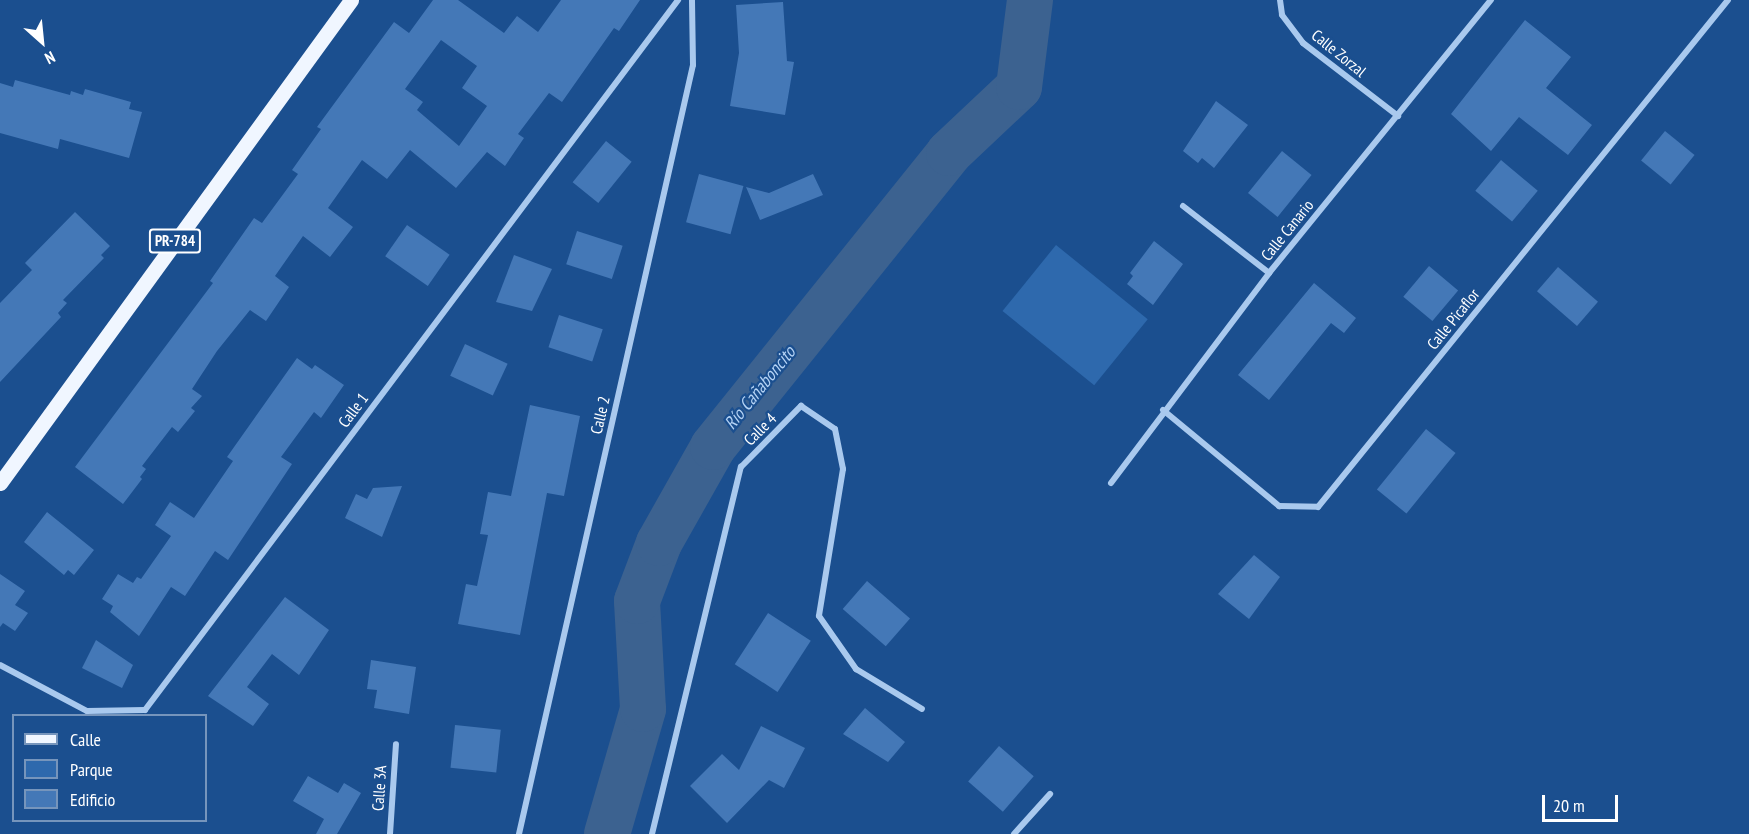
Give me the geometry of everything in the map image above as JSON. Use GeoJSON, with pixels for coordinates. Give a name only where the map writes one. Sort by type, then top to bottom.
{"type":"FeatureCollection","features":[{"type":"Feature","properties":{"kind":"main road","name":"PR-784"},"geometry":{"type":"LineString","coordinates":[[0,483],[351,0]]}},
{"type":"Feature","properties":{"kind":"street","name":"Calle 1"},"geometry":{"type":"LineString","coordinates":[[0,665],[87,711],[145,711],[678,0]]}},
{"type":"Feature","properties":{"kind":"street","name":"Calle 2"},"geometry":{"type":"LineString","coordinates":[[519,834],[693,65],[692,0]]}},
{"type":"Feature","properties":{"kind":"street","name":"Calle Zorzal"},"geometry":{"type":"LineString","coordinates":[[1280,0],[1282,15],[1303,43],[1398,116]]}},
{"type":"Feature","properties":{"kind":"street","name":"Calle Canario"},"geometry":{"type":"LineString","coordinates":[[1111,483],[1163,410],[1269,273],[1491,0]]}},
{"type":"Feature","properties":{"kind":"street","name":"Calle Picaflor"},"geometry":{"type":"LineString","coordinates":[[1163,410],[1279,506],[1318,507],[1728,0]]}},
{"type":"Feature","properties":{"kind":"street"},"geometry":{"type":"LineString","coordinates":[[1183,206],[1269,273]]}},
{"type":"Feature","properties":{"kind":"street","name":"Calle 4"},"geometry":{"type":"LineString","coordinates":[[652,834],[741,466],[801,406],[835,429],[843,469],[819,616],[856,669],[922,709]]}},
{"type":"Feature","properties":{"kind":"street","name":"Calle 3A"},"geometry":{"type":"LineString","coordinates":[[390,834],[396,744]]}},
{"type":"Feature","properties":{"kind":"street"},"geometry":{"type":"LineString","coordinates":[[1014,834],[1050,794]]}},
{"type":"Feature","properties":{"kind":"green space"},"geometry":{"type":"Polygon","coordinates":[[[1056,245],[1148,319],[1094,385],[1003,311],[1056,245]]]}},
{"type":"Feature","properties":{"kind":"building"},"geometry":{"type":"Polygon","coordinates":[[[433,0],[458,0],[504,33],[517,16],[538,32],[561,0],[640,0],[619,31],[614,28],[562,102],[549,93],[518,134],[524,138],[505,166],[487,152],[456,188],[410,150],[387,179],[362,160],[328,208],[353,227],[330,257],[303,236],[275,276],[289,287],[266,321],[250,310],[217,351],[192,389],[202,396],[191,408],[195,411],[178,432],[172,427],[142,466],[146,469],[140,477],[142,479],[123,504],[75,467],[213,283],[210,281],[254,218],[262,223],[298,174],[292,170],[321,129],[317,127],[394,22],[409,33],[433,0]],[[441,40],[405,89],[423,102],[417,110],[459,146],[487,106],[462,88],[477,66],[441,40]]]}},
{"type":"Feature","properties":{"kind":"building"},"geometry":{"type":"Polygon","coordinates":[[[783,2],[787,61],[794,62],[785,115],[730,106],[739,53],[736,5],[783,2]]]}},
{"type":"Feature","properties":{"kind":"building"},"geometry":{"type":"Polygon","coordinates":[[[1525,20],[1571,57],[1546,88],[1592,125],[1568,155],[1519,117],[1491,151],[1451,114],[1525,20]]]}},
{"type":"Feature","properties":{"kind":"building"},"geometry":{"type":"Polygon","coordinates":[[[15,80],[70,95],[71,91],[83,95],[85,89],[131,102],[129,109],[142,112],[129,158],[60,139],[58,149],[0,133],[0,83],[13,87],[15,80]]]}},
{"type":"Feature","properties":{"kind":"building"},"geometry":{"type":"Polygon","coordinates":[[[1216,101],[1248,125],[1214,168],[1202,158],[1198,163],[1183,151],[1216,101]]]}},
{"type":"Feature","properties":{"kind":"building"},"geometry":{"type":"Polygon","coordinates":[[[1665,131],[1695,155],[1671,184],[1641,161],[1665,131]]]}},
{"type":"Feature","properties":{"kind":"building"},"geometry":{"type":"Polygon","coordinates":[[[606,141],[632,162],[598,203],[573,182],[606,141]]]}},
{"type":"Feature","properties":{"kind":"building"},"geometry":{"type":"Polygon","coordinates":[[[1282,151],[1312,175],[1278,217],[1248,193],[1282,151]]]}},
{"type":"Feature","properties":{"kind":"building"},"geometry":{"type":"Polygon","coordinates":[[[1501,160],[1538,191],[1512,221],[1475,191],[1501,160]]]}},
{"type":"Feature","properties":{"kind":"building"},"geometry":{"type":"Polygon","coordinates":[[[699,174],[743,186],[730,234],[686,222],[699,174]]]}},
{"type":"Feature","properties":{"kind":"building"},"geometry":{"type":"Polygon","coordinates":[[[813,174],[823,195],[760,220],[746,187],[769,193],[813,174]]]}},
{"type":"Feature","properties":{"kind":"building"},"geometry":{"type":"Polygon","coordinates":[[[75,212],[110,246],[101,255],[104,258],[63,300],[67,303],[58,313],[61,317],[0,382],[0,303],[32,270],[25,263],[75,212]]]}},
{"type":"Feature","properties":{"kind":"building"},"geometry":{"type":"Polygon","coordinates":[[[407,225],[450,255],[428,286],[385,256],[407,225]]]}},
{"type":"Feature","properties":{"kind":"building"},"geometry":{"type":"Polygon","coordinates":[[[577,231],[623,246],[612,279],[566,264],[577,231]]]}},
{"type":"Feature","properties":{"kind":"building"},"geometry":{"type":"Polygon","coordinates":[[[1154,241],[1183,264],[1153,305],[1127,284],[1133,276],[1130,273],[1154,241]]]}},
{"type":"Feature","properties":{"kind":"building"},"geometry":{"type":"Polygon","coordinates":[[[514,255],[552,269],[532,311],[496,302],[514,255]]]}},
{"type":"Feature","properties":{"kind":"building"},"geometry":{"type":"Polygon","coordinates":[[[1429,266],[1458,290],[1432,321],[1403,297],[1429,266]]]}},
{"type":"Feature","properties":{"kind":"building"},"geometry":{"type":"Polygon","coordinates":[[[1558,267],[1598,302],[1577,326],[1537,291],[1558,267]]]}},
{"type":"Feature","properties":{"kind":"building"},"geometry":{"type":"Polygon","coordinates":[[[1314,283],[1356,318],[1344,333],[1331,323],[1269,400],[1238,375],[1314,283]]]}},
{"type":"Feature","properties":{"kind":"building"},"geometry":{"type":"Polygon","coordinates":[[[559,315],[603,329],[592,362],[548,347],[559,315]]]}},
{"type":"Feature","properties":{"kind":"building"},"geometry":{"type":"Polygon","coordinates":[[[465,344],[508,364],[493,396],[450,376],[465,344]]]}},
{"type":"Feature","properties":{"kind":"building"},"geometry":{"type":"Polygon","coordinates":[[[297,358],[312,369],[315,365],[344,385],[321,418],[314,412],[281,457],[292,464],[228,560],[215,551],[185,596],[171,587],[139,636],[110,612],[113,606],[102,599],[118,574],[133,583],[137,577],[141,579],[171,536],[155,525],[170,502],[194,518],[233,461],[227,457],[297,358]]]}},
{"type":"Feature","properties":{"kind":"building"},"geometry":{"type":"Polygon","coordinates":[[[530,405],[580,416],[564,496],[547,493],[520,635],[458,624],[466,584],[477,586],[488,535],[480,534],[488,492],[511,496],[530,405]]]}},
{"type":"Feature","properties":{"kind":"building"},"geometry":{"type":"Polygon","coordinates":[[[1426,429],[1456,453],[1406,514],[1377,490],[1426,429]]]}},
{"type":"Feature","properties":{"kind":"building"},"geometry":{"type":"Polygon","coordinates":[[[402,486],[382,537],[345,518],[356,494],[367,499],[373,488],[402,486]]]}},
{"type":"Feature","properties":{"kind":"building"},"geometry":{"type":"Polygon","coordinates":[[[47,512],[94,550],[74,575],[68,570],[64,575],[24,542],[47,512]]]}},
{"type":"Feature","properties":{"kind":"building"},"geometry":{"type":"Polygon","coordinates":[[[1254,555],[1280,577],[1249,619],[1218,594],[1254,555]]]}},
{"type":"Feature","properties":{"kind":"building"},"geometry":{"type":"Polygon","coordinates":[[[0,574],[25,591],[15,605],[28,613],[15,631],[3,623],[0,627],[0,574]]]}},
{"type":"Feature","properties":{"kind":"building"},"geometry":{"type":"Polygon","coordinates":[[[867,581],[910,618],[886,646],[843,609],[867,581]]]}},
{"type":"Feature","properties":{"kind":"building"},"geometry":{"type":"Polygon","coordinates":[[[285,597],[329,630],[299,675],[272,654],[247,687],[269,704],[253,726],[208,696],[285,597]]]}},
{"type":"Feature","properties":{"kind":"building"},"geometry":{"type":"Polygon","coordinates":[[[768,613],[811,641],[778,692],[735,664],[768,613]]]}},
{"type":"Feature","properties":{"kind":"building"},"geometry":{"type":"Polygon","coordinates":[[[96,640],[133,665],[122,688],[82,668],[96,640]]]}},
{"type":"Feature","properties":{"kind":"building"},"geometry":{"type":"Polygon","coordinates":[[[371,660],[416,667],[409,714],[374,708],[377,690],[367,689],[371,660]]]}},
{"type":"Feature","properties":{"kind":"building"},"geometry":{"type":"Polygon","coordinates":[[[865,708],[905,742],[888,762],[843,734],[865,708]]]}},
{"type":"Feature","properties":{"kind":"building"},"geometry":{"type":"Polygon","coordinates":[[[455,725],[501,730],[496,773],[451,768],[455,725]]]}},
{"type":"Feature","properties":{"kind":"building"},"geometry":{"type":"Polygon","coordinates":[[[761,726],[805,748],[784,788],[769,780],[727,823],[690,786],[722,754],[739,770],[761,726]]]}},
{"type":"Feature","properties":{"kind":"building"},"geometry":{"type":"Polygon","coordinates":[[[999,746],[1034,776],[1003,812],[968,781],[999,746]]]}},
{"type":"Feature","properties":{"kind":"building"},"geometry":{"type":"Polygon","coordinates":[[[308,776],[338,793],[344,783],[361,793],[337,834],[316,834],[324,819],[293,801],[308,776]]]}},
{"type":"Feature","properties":{"kind":"waterway","name":"Río Cañaboncito"},"geometry":{"type":"LineString","coordinates":[[607,834],[643,709],[637,601],[659,543],[713,447],[949,153],[1019,87],[1030,0]]}}]}
